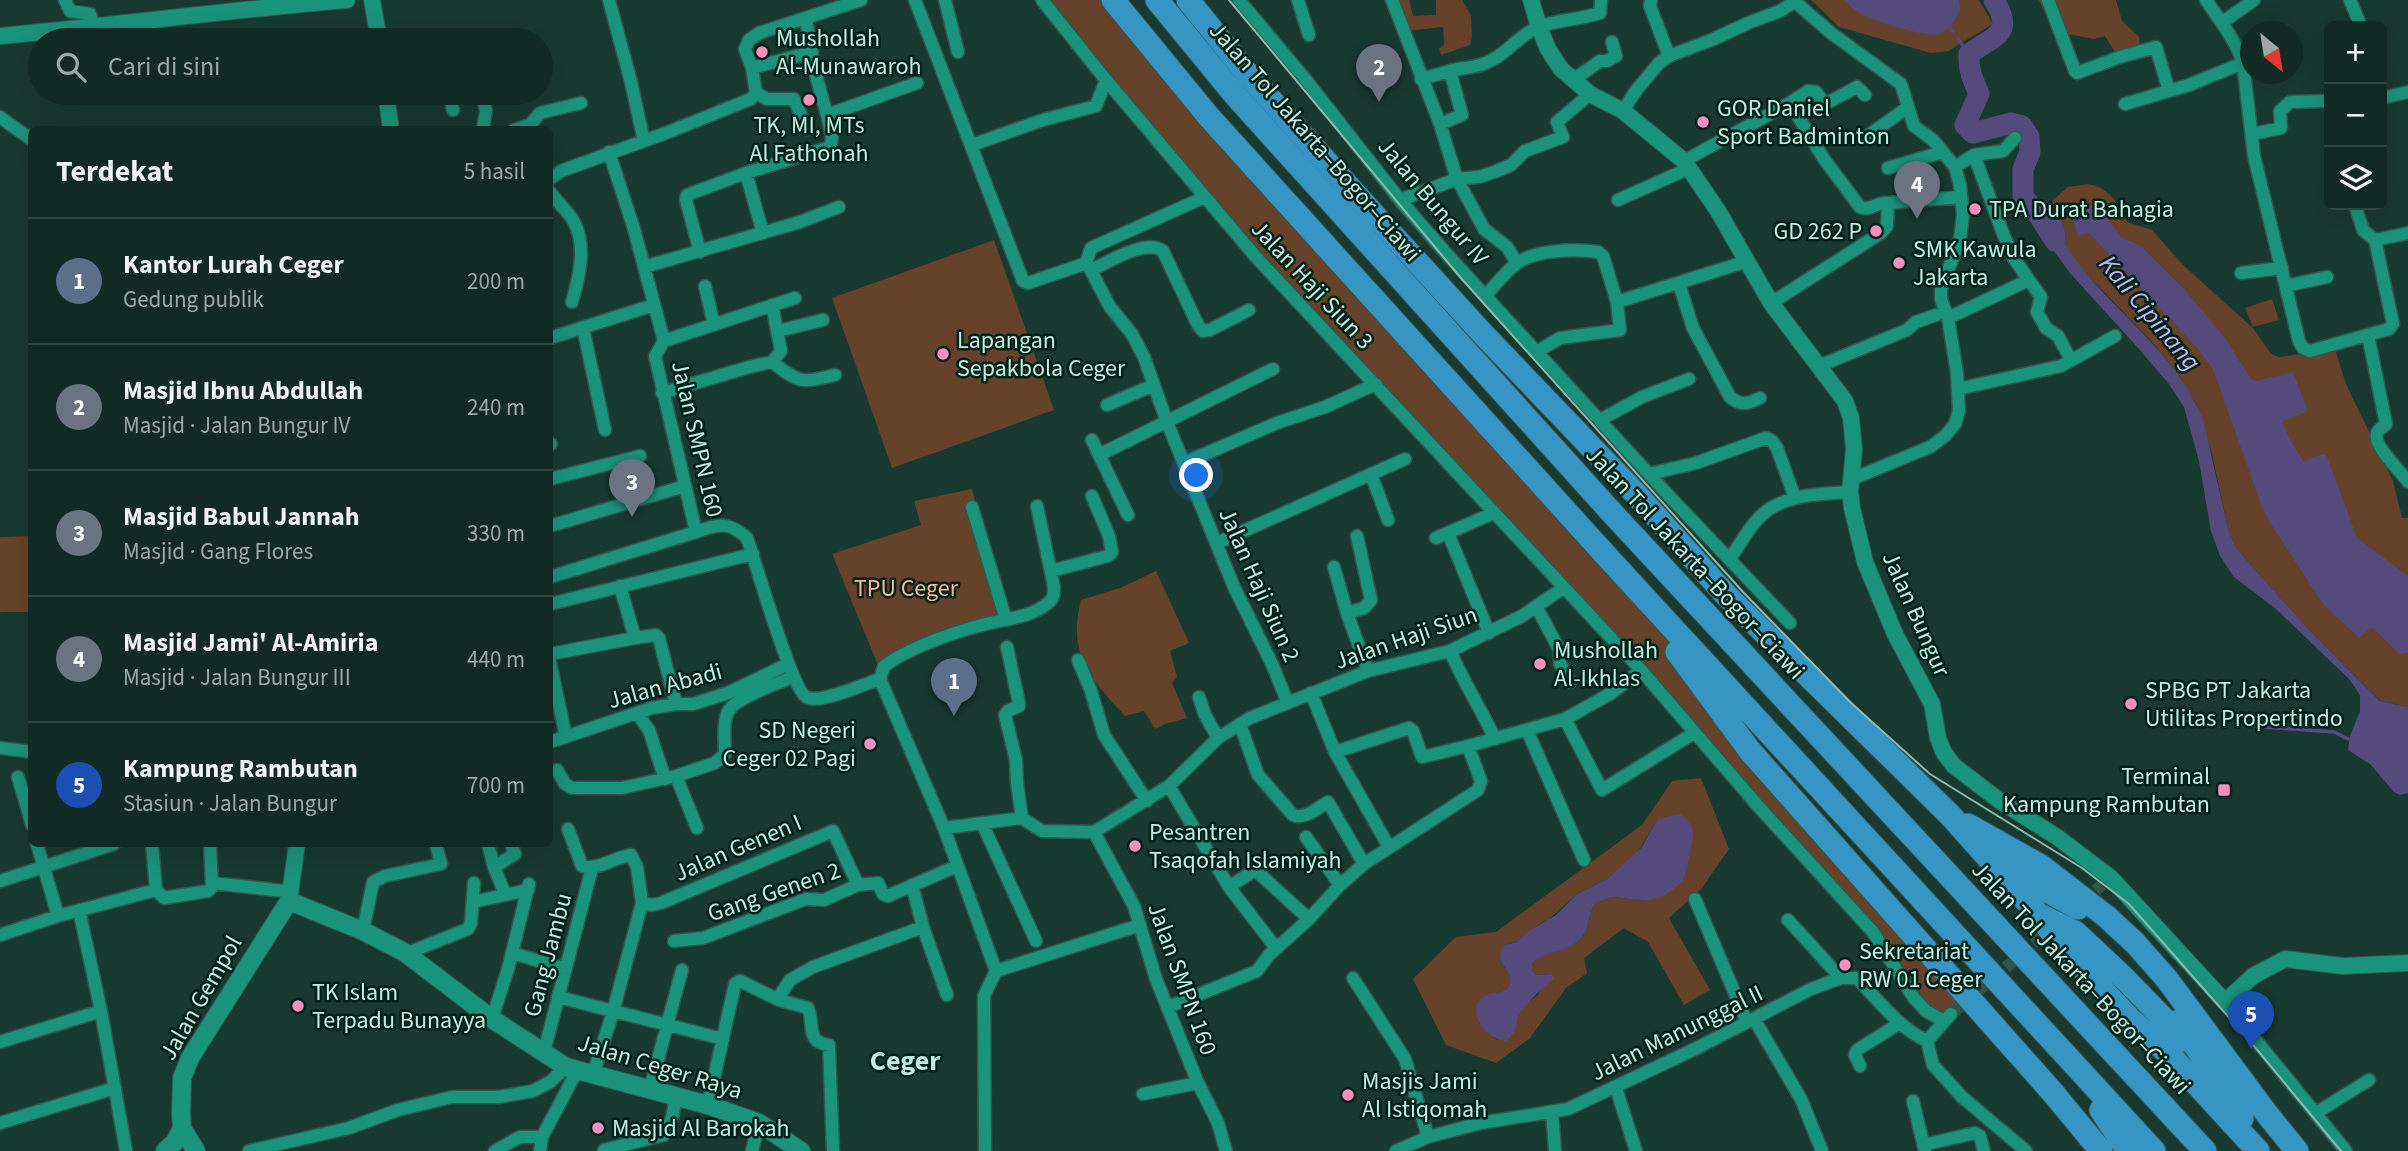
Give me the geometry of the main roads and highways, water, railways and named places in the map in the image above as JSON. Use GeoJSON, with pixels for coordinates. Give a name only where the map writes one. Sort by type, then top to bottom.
{"type":"FeatureCollection","features":[{"type":"Feature","properties":{"kind":"highway"},"geometry":{"type":"LineString","coordinates":[[1113,0],[1209,117],[1610,560],[2154,1151]]}},
{"type":"Feature","properties":{"kind":"highway","name":"Jalan Tol Jakarta–Bogor–Ciawi"},"geometry":{"type":"LineString","coordinates":[[1157,0],[1235,95],[1613,514],[2206,1151]]}},
{"type":"Feature","properties":{"kind":"highway"},"geometry":{"type":"LineString","coordinates":[[1188,0],[1250,77],[1377,218],[1483,334],[1638,496],[1725,594],[1968,834],[2039,915],[2061,946],[2261,1151]]}},
{"type":"Feature","properties":{"kind":"highway"},"geometry":{"type":"LineString","coordinates":[[1610,560],[1750,751],[2054,1094],[2101,1151]]}},
{"type":"Feature","properties":{"kind":"highway"},"geometry":{"type":"LineString","coordinates":[[1950,816],[2041,866],[2107,917],[2135,943],[2166,978],[2297,1151]]}},
{"type":"Feature","properties":{"kind":"highway"},"geometry":{"type":"LineString","coordinates":[[1968,834],[2006,856],[2047,891],[2091,916],[2154,982],[2261,1151]]}},
{"type":"Feature","properties":{"kind":"highway"},"geometry":{"type":"LineString","coordinates":[[2039,915],[2075,932],[2125,979],[2211,1069]]}},
{"type":"Feature","properties":{"kind":"highway"},"geometry":{"type":"LineString","coordinates":[[2065,1054],[2128,1151]]}},
{"type":"Feature","properties":{"kind":"main road","name":"Jalan Ceger Raya"},"geometry":{"type":"LineString","coordinates":[[290,897],[405,954],[492,1019],[579,1071],[708,1105],[758,1123],[801,1151]]}},
{"type":"Feature","properties":{"kind":"main road","name":"Jalan Gempol"},"geometry":{"type":"LineString","coordinates":[[182,1128],[182,1078],[190,1058],[290,897]]}},
{"type":"Feature","properties":{"kind":"main road"},"geometry":{"type":"LineString","coordinates":[[165,1151],[175,1142],[182,1128]]}},
{"type":"Feature","properties":{"kind":"main road"},"geometry":{"type":"LineString","coordinates":[[182,1128],[195,1151]]}},
{"type":"Feature","properties":{"kind":"waterway","name":"Kali Cipinang"},"geometry":{"type":"LineString","coordinates":[[1994,0],[2003,20],[2002,27],[1994,38],[1969,54],[1970,70],[1979,94],[1965,125],[1973,133],[2011,123],[2022,126],[2029,137],[2030,152],[2023,169],[2023,197],[2038,214],[2055,241]]}},
{"type":"Feature","properties":{"kind":"waterway"},"geometry":{"type":"LineString","coordinates":[[1950,28],[1953,32]]}},
{"type":"Feature","properties":{"kind":"waterway"},"geometry":{"type":"LineString","coordinates":[[1958,39],[1969,54]]}},
{"type":"Feature","properties":{"kind":"waterway"},"geometry":{"type":"LineString","coordinates":[[2251,726],[2334,732],[2352,741]]}},
{"type":"Feature","properties":{"kind":"tunnel"},"geometry":{"type":"LineString","coordinates":[[2082,902],[2102,885]]}},
{"type":"Feature","properties":{"kind":"tunnel"},"geometry":{"type":"LineString","coordinates":[[1951,1014],[2052,928]]}},
{"type":"Feature","properties":{"kind":"tram line"},"geometry":{"type":"LineString","coordinates":[[1229,0],[1460,277],[1743,592],[1851,703],[1930,774],[2082,868],[2129,904],[2254,1046],[2341,1151]]}},
{"type":"Feature","properties":{"kind":"place","name":"Mushollah Al-Munawaroh"},"geometry":{"type":"Point","coordinates":[762,52]}},
{"type":"Feature","properties":{"kind":"place","name":"TK, MI, MTs Al Fathonah"},"geometry":{"type":"Point","coordinates":[809,100]}},
{"type":"Feature","properties":{"kind":"place","name":"Masjid Ibnu Abdullah"},"geometry":{"type":"Point","coordinates":[1379,102]}},
{"type":"Feature","properties":{"kind":"place","name":"GOR Daniel Sport Badminton"},"geometry":{"type":"Point","coordinates":[1703,122]}},
{"type":"Feature","properties":{"kind":"place","name":"TPA Durat Bahagia"},"geometry":{"type":"Point","coordinates":[1975,209]}},
{"type":"Feature","properties":{"kind":"place","name":"Masjid Jami' Al-Amiria"},"geometry":{"type":"Point","coordinates":[1917,219]}},
{"type":"Feature","properties":{"kind":"place","name":"GD 262 P"},"geometry":{"type":"Point","coordinates":[1876,231]}},
{"type":"Feature","properties":{"kind":"place","name":"SMK Kawula Jakarta"},"geometry":{"type":"Point","coordinates":[1899,263]}},
{"type":"Feature","properties":{"kind":"place","name":"Lapangan Sepakbola Ceger"},"geometry":{"type":"Point","coordinates":[943,354]}},
{"type":"Feature","properties":{"kind":"place","name":"Masjid Babul Jannah"},"geometry":{"type":"Point","coordinates":[632,517]}},
{"type":"Feature","properties":{"kind":"place","name":"Mushollah Al-Ikhlas"},"geometry":{"type":"Point","coordinates":[1540,664]}},
{"type":"Feature","properties":{"kind":"place","name":"SPBG PT Jakarta Utilitas Propertindo"},"geometry":{"type":"Point","coordinates":[2131,704]}},
{"type":"Feature","properties":{"kind":"place","name":"Kantor Lurah Ceger"},"geometry":{"type":"Point","coordinates":[954,716]}},
{"type":"Feature","properties":{"kind":"place","name":"SD Negeri Ceger 02 Pagi"},"geometry":{"type":"Point","coordinates":[870,744]}},
{"type":"Feature","properties":{"kind":"place","name":"Terminal Kampung Rambutan"},"geometry":{"type":"Point","coordinates":[2224,790]}},
{"type":"Feature","properties":{"kind":"place","name":"Pesantren Tsaqofah Islamiyah"},"geometry":{"type":"Point","coordinates":[1135,846]}},
{"type":"Feature","properties":{"kind":"place","name":"Sekretariat RW 01 Ceger"},"geometry":{"type":"Point","coordinates":[1845,965]}},
{"type":"Feature","properties":{"kind":"place","name":"TK Islam Terpadu Bunayya"},"geometry":{"type":"Point","coordinates":[298,1006]}},
{"type":"Feature","properties":{"kind":"place","name":"Kampung Rambutan"},"geometry":{"type":"Point","coordinates":[2251,1049]}},
{"type":"Feature","properties":{"kind":"place","name":"Masjis Jami Al Istiqomah"},"geometry":{"type":"Point","coordinates":[1348,1095]}},
{"type":"Feature","properties":{"kind":"place","name":"Masjid Al Barokah"},"geometry":{"type":"Point","coordinates":[598,1128]}},
{"type":"Feature","properties":{"kind":"district","name":"Ceger"},"geometry":{"type":"Point","coordinates":[905,1061]}},
{"type":"Feature","properties":{"kind":"park label","name":"TPU Ceger"},"geometry":{"type":"Point","coordinates":[906,588]}}]}
